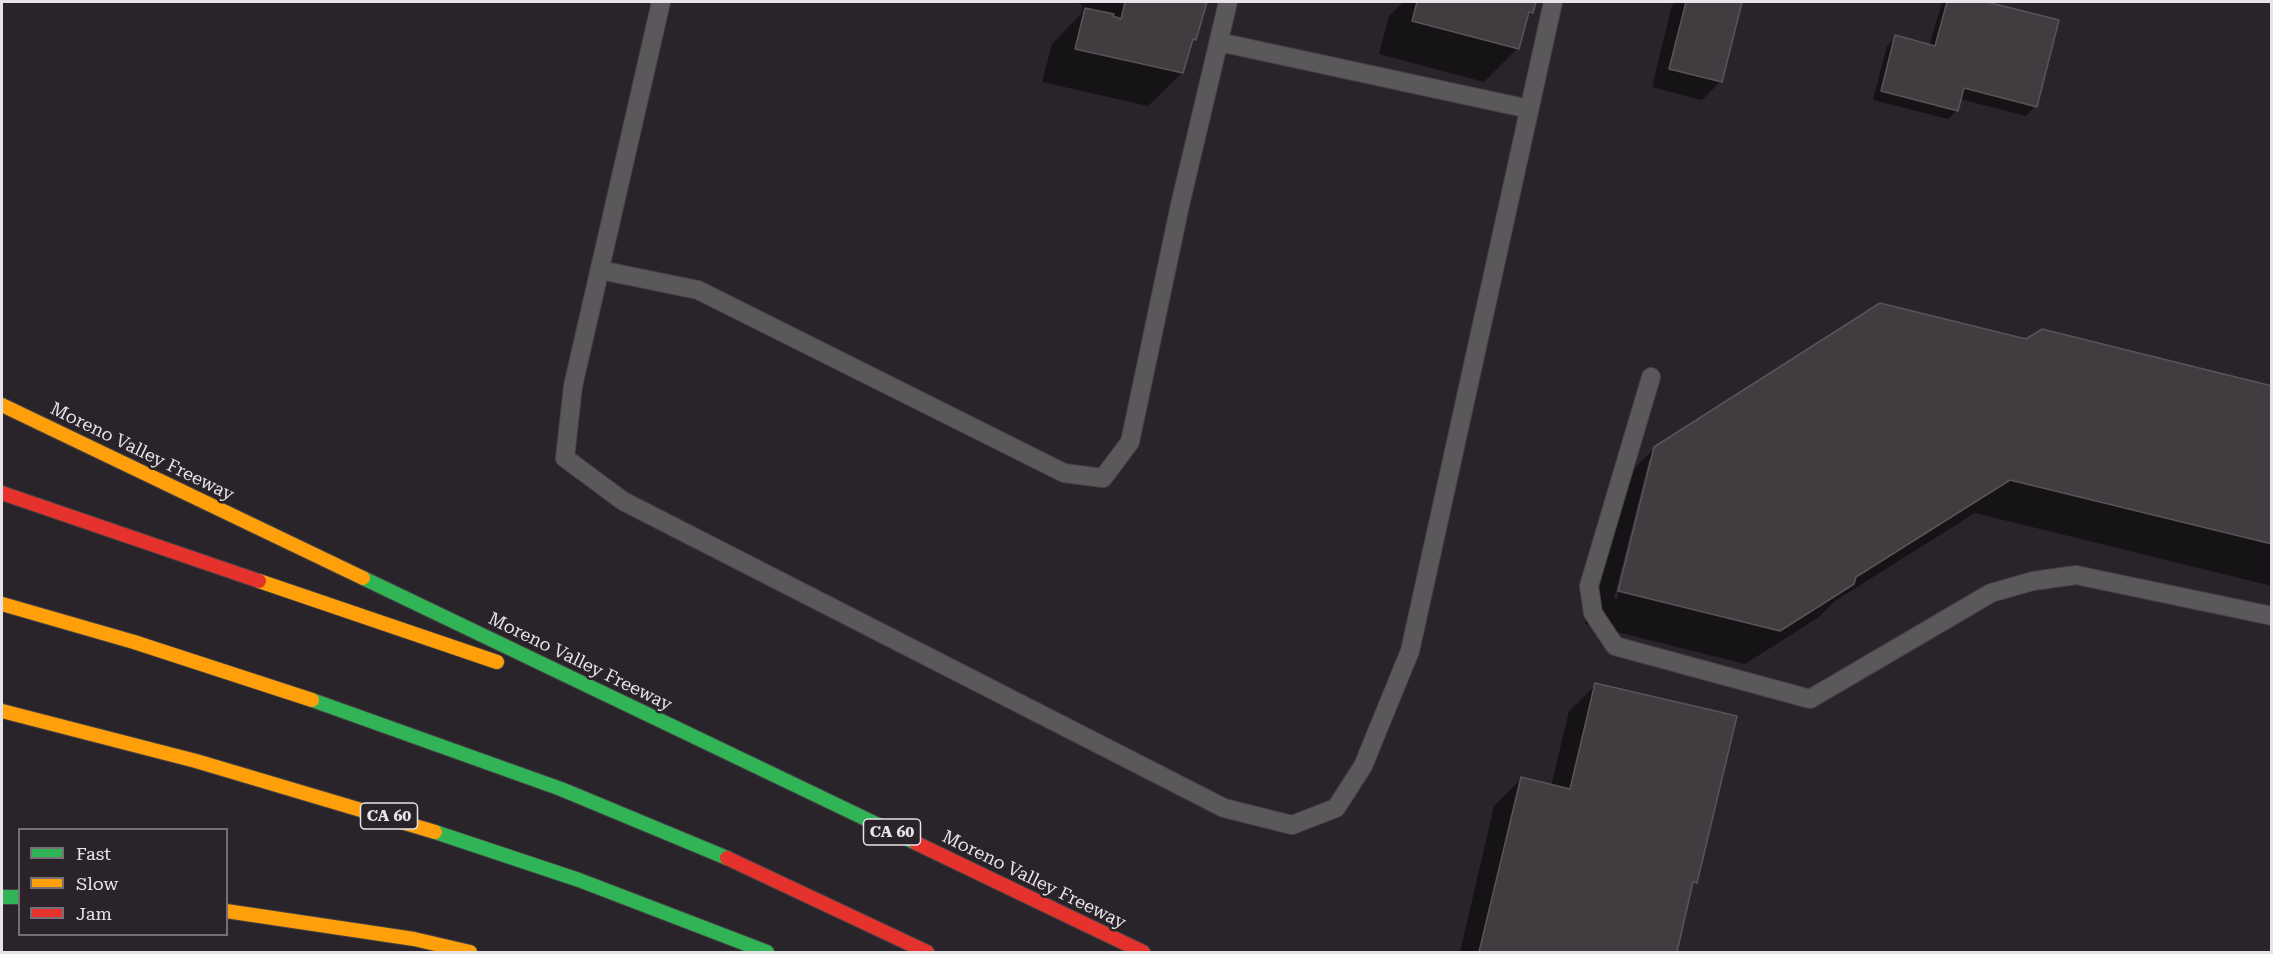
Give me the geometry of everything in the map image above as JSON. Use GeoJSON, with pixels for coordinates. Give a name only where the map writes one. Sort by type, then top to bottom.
{"type":"FeatureCollection","features":[{"type":"Feature","properties":{"kind":"highway","name":"Moreno Valley Freeway"},"geometry":{"type":"LineString","coordinates":[[2,405],[1143,952]]}},
{"type":"Feature","properties":{"kind":"highway"},"geometry":{"type":"LineString","coordinates":[[2,493],[505,665]]}},
{"type":"Feature","properties":{"kind":"highway"},"geometry":{"type":"LineString","coordinates":[[2,604],[56,618],[237,674],[508,770],[627,815],[770,877],[927,952]]}},
{"type":"Feature","properties":{"kind":"highway"},"geometry":{"type":"LineString","coordinates":[[528,672],[640,711]]}},
{"type":"Feature","properties":{"kind":"highway","name":"CA 60"},"geometry":{"type":"LineString","coordinates":[[2,711],[195,760],[398,819],[600,887],[767,952]]}},
{"type":"Feature","properties":{"kind":"highway"},"geometry":{"type":"LineString","coordinates":[[2,897],[18,897]]}},
{"type":"Feature","properties":{"kind":"highway"},"geometry":{"type":"LineString","coordinates":[[228,911],[414,939],[470,952]]}},
{"type":"Feature","properties":{"kind":"lane"},"geometry":{"type":"LineString","coordinates":[[661,2],[573,386],[565,458],[623,501],[1224,808],[1292,825],[1336,808],[1364,766],[1410,651],[1553,2]]}},
{"type":"Feature","properties":{"kind":"lane"},"geometry":{"type":"LineString","coordinates":[[600,270],[698,290],[1064,473],[1103,478],[1130,442],[1180,205],[1228,2]]}},
{"type":"Feature","properties":{"kind":"lane"},"geometry":{"type":"LineString","coordinates":[[1219,42],[1529,109]]}},
{"type":"Feature","properties":{"kind":"lane"},"geometry":{"type":"LineString","coordinates":[[1651,377],[1588,586],[1593,613],[1615,646],[1810,699],[1991,593],[2033,581],[2076,575],[2271,616]]}},
{"type":"Feature","properties":{"kind":"building"},"geometry":{"type":"Polygon","coordinates":[[[1125,2],[1207,2],[1183,73],[1075,49],[1085,8],[1114,14],[1113,16],[1121,19],[1125,2]]]}},
{"type":"Feature","properties":{"kind":"building"},"geometry":{"type":"Polygon","coordinates":[[[1417,2],[1536,2],[1533,13],[1529,12],[1519,49],[1412,21],[1417,2]]]}},
{"type":"Feature","properties":{"kind":"building"},"geometry":{"type":"Polygon","coordinates":[[[1686,2],[1742,2],[1722,82],[1669,69],[1686,2]]]}},
{"type":"Feature","properties":{"kind":"building"},"geometry":{"type":"Polygon","coordinates":[[[1947,2],[1987,2],[2059,20],[2037,107],[1964,88],[1958,111],[1881,91],[1895,35],[1935,46],[1947,2]]]}},
{"type":"Feature","properties":{"kind":"building"},"geometry":{"type":"Polygon","coordinates":[[[1880,303],[2026,339],[2042,329],[2272,386],[2272,544],[2010,480],[1856,577],[1854,584],[1780,631],[1618,591],[1654,447],[1880,303]]]}},
{"type":"Feature","properties":{"kind":"building"},"geometry":{"type":"Polygon","coordinates":[[[1595,683],[1737,716],[1697,883],[1693,882],[1677,952],[1479,952],[1521,777],[1570,789],[1595,683]]]}},
{"type":"Feature","properties":{"kind":"traffic: fast"},"geometry":{"type":"LineString","coordinates":[[363,578],[916,843]]}},
{"type":"Feature","properties":{"kind":"traffic: fast"},"geometry":{"type":"LineString","coordinates":[[312,700],[561,789],[727,858]]}},
{"type":"Feature","properties":{"kind":"traffic: fast"},"geometry":{"type":"LineString","coordinates":[[435,832],[579,880],[767,952]]}},
{"type":"Feature","properties":{"kind":"traffic: fast"},"geometry":{"type":"LineString","coordinates":[[2,897],[18,897]]}},
{"type":"Feature","properties":{"kind":"traffic: slow"},"geometry":{"type":"LineString","coordinates":[[2,405],[363,578]]}},
{"type":"Feature","properties":{"kind":"traffic: slow"},"geometry":{"type":"LineString","coordinates":[[259,581],[497,662]]}},
{"type":"Feature","properties":{"kind":"traffic: slow"},"geometry":{"type":"LineString","coordinates":[[2,604],[134,642],[312,700]]}},
{"type":"Feature","properties":{"kind":"traffic: slow"},"geometry":{"type":"LineString","coordinates":[[2,711],[196,761],[435,832]]}},
{"type":"Feature","properties":{"kind":"traffic: slow"},"geometry":{"type":"LineString","coordinates":[[228,911],[414,939],[470,952]]}},
{"type":"Feature","properties":{"kind":"traffic: jam"},"geometry":{"type":"LineString","coordinates":[[2,493],[259,581]]}},
{"type":"Feature","properties":{"kind":"traffic: jam"},"geometry":{"type":"LineString","coordinates":[[916,843],[1143,952]]}},
{"type":"Feature","properties":{"kind":"traffic: jam"},"geometry":{"type":"LineString","coordinates":[[727,858],[927,952]]}}]}
